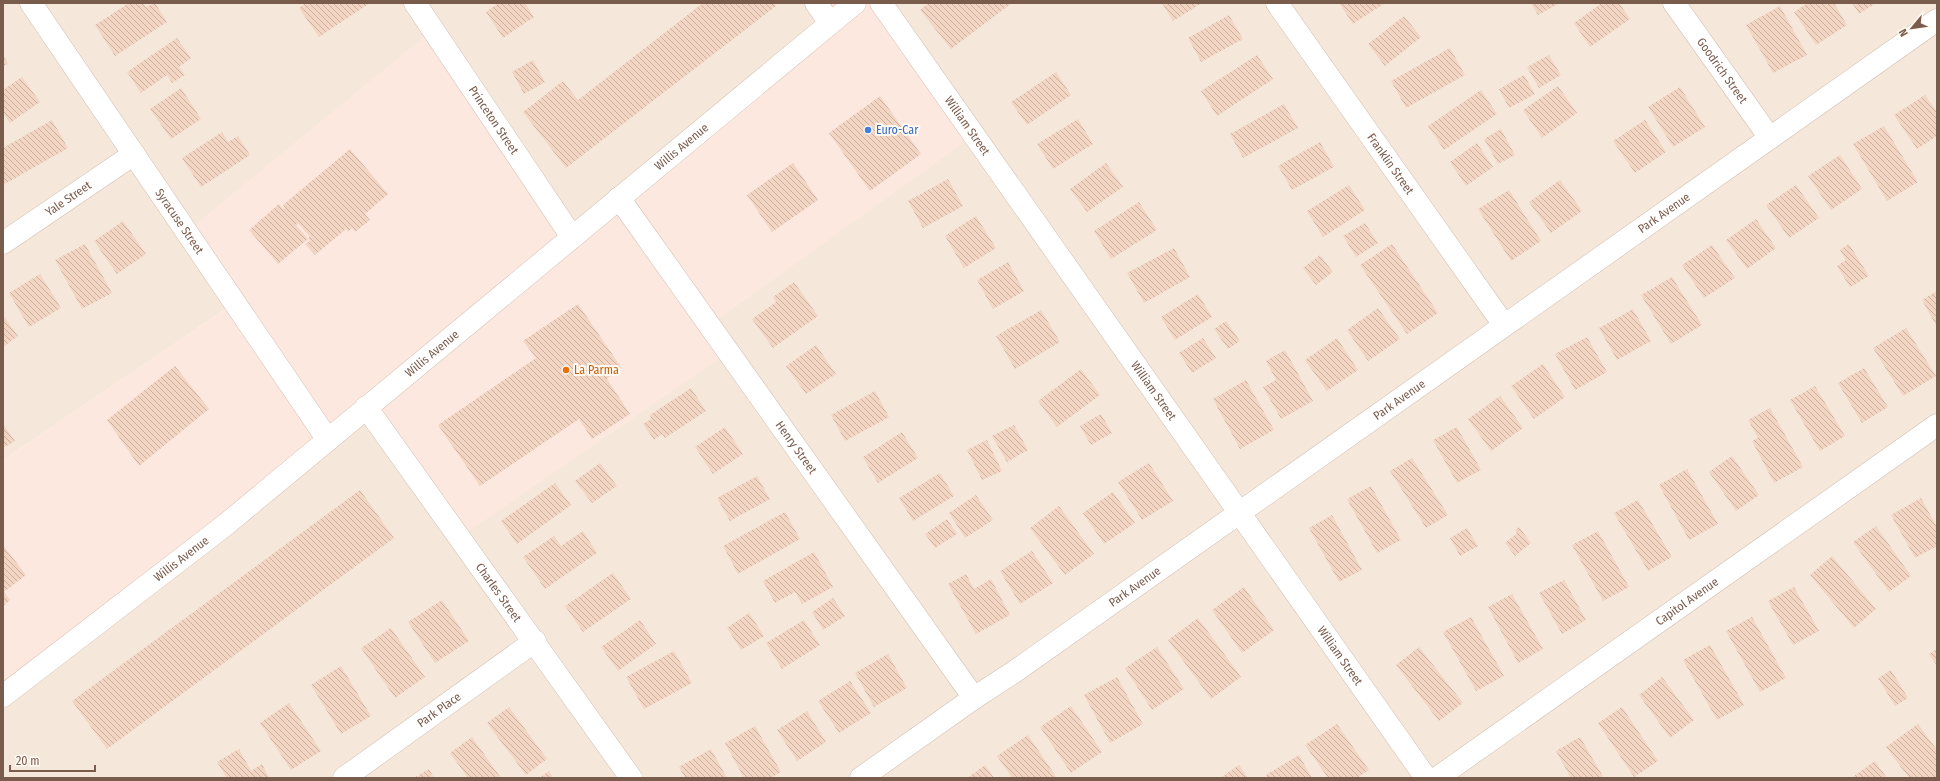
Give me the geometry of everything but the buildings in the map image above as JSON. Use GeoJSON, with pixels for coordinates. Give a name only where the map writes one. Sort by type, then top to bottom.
{"type":"FeatureCollection","features":[{"type":"Feature","properties":{"kind":"street","name":"Syracuse Street"},"geometry":{"type":"LineString","coordinates":[[31,3],[328,440]]}},
{"type":"Feature","properties":{"kind":"street","name":"Princeton Street"},"geometry":{"type":"LineString","coordinates":[[415,3],[572,238]]}},
{"type":"Feature","properties":{"kind":"street"},"geometry":{"type":"LineString","coordinates":[[816,3],[830,23]]}},
{"type":"Feature","properties":{"kind":"street","name":"Willis Avenue"},"geometry":{"type":"LineString","coordinates":[[3,696],[224,526],[854,3]]}},
{"type":"Feature","properties":{"kind":"street","name":"William Street"},"geometry":{"type":"LineString","coordinates":[[881,3],[1426,778]]}},
{"type":"Feature","properties":{"kind":"street","name":"Franklin Street"},"geometry":{"type":"LineString","coordinates":[[1277,3],[1504,325]]}},
{"type":"Feature","properties":{"kind":"street","name":"Goodrich Street"},"geometry":{"type":"LineString","coordinates":[[1674,3],[1770,138]]}},
{"type":"Feature","properties":{"kind":"street","name":"Park Avenue"},"geometry":{"type":"LineString","coordinates":[[861,778],[974,698],[1014,672],[1937,20]]}},
{"type":"Feature","properties":{"kind":"street","name":"Yale Street"},"geometry":{"type":"LineString","coordinates":[[3,243],[134,154]]}},
{"type":"Feature","properties":{"kind":"street","name":"Henry Street"},"geometry":{"type":"LineString","coordinates":[[619,198],[974,698]]}},
{"type":"Feature","properties":{"kind":"street","name":"Charles Street"},"geometry":{"type":"LineString","coordinates":[[366,407],[631,778]]}},
{"type":"Feature","properties":{"kind":"street","name":"Capitol Avenue"},"geometry":{"type":"LineString","coordinates":[[1437,778],[1937,425]]}},
{"type":"Feature","properties":{"kind":"street","name":"Park Place"},"geometry":{"type":"LineString","coordinates":[[344,778],[535,642]]}},
{"type":"Feature","properties":{"kind":"shaded area"},"geometry":{"type":"Polygon","coordinates":[[[3,3],[1937,3],[1937,778],[3,778],[3,696],[572,237],[234,303],[3,460],[3,3]]]}},
{"type":"Feature","properties":{"kind":"shaded area"},"geometry":{"type":"Polygon","coordinates":[[[816,3],[881,3],[973,136],[710,325],[729,352],[460,537],[367,407],[3,696],[3,460],[234,303],[186,232],[435,28],[572,237],[830,24],[816,3]]]}},
{"type":"Feature","properties":{"kind":"place","name":"Euro-Car"},"geometry":{"type":"Point","coordinates":[868,130]}},
{"type":"Feature","properties":{"kind":"place","name":"La Parma"},"geometry":{"type":"Point","coordinates":[566,370]}}]}
